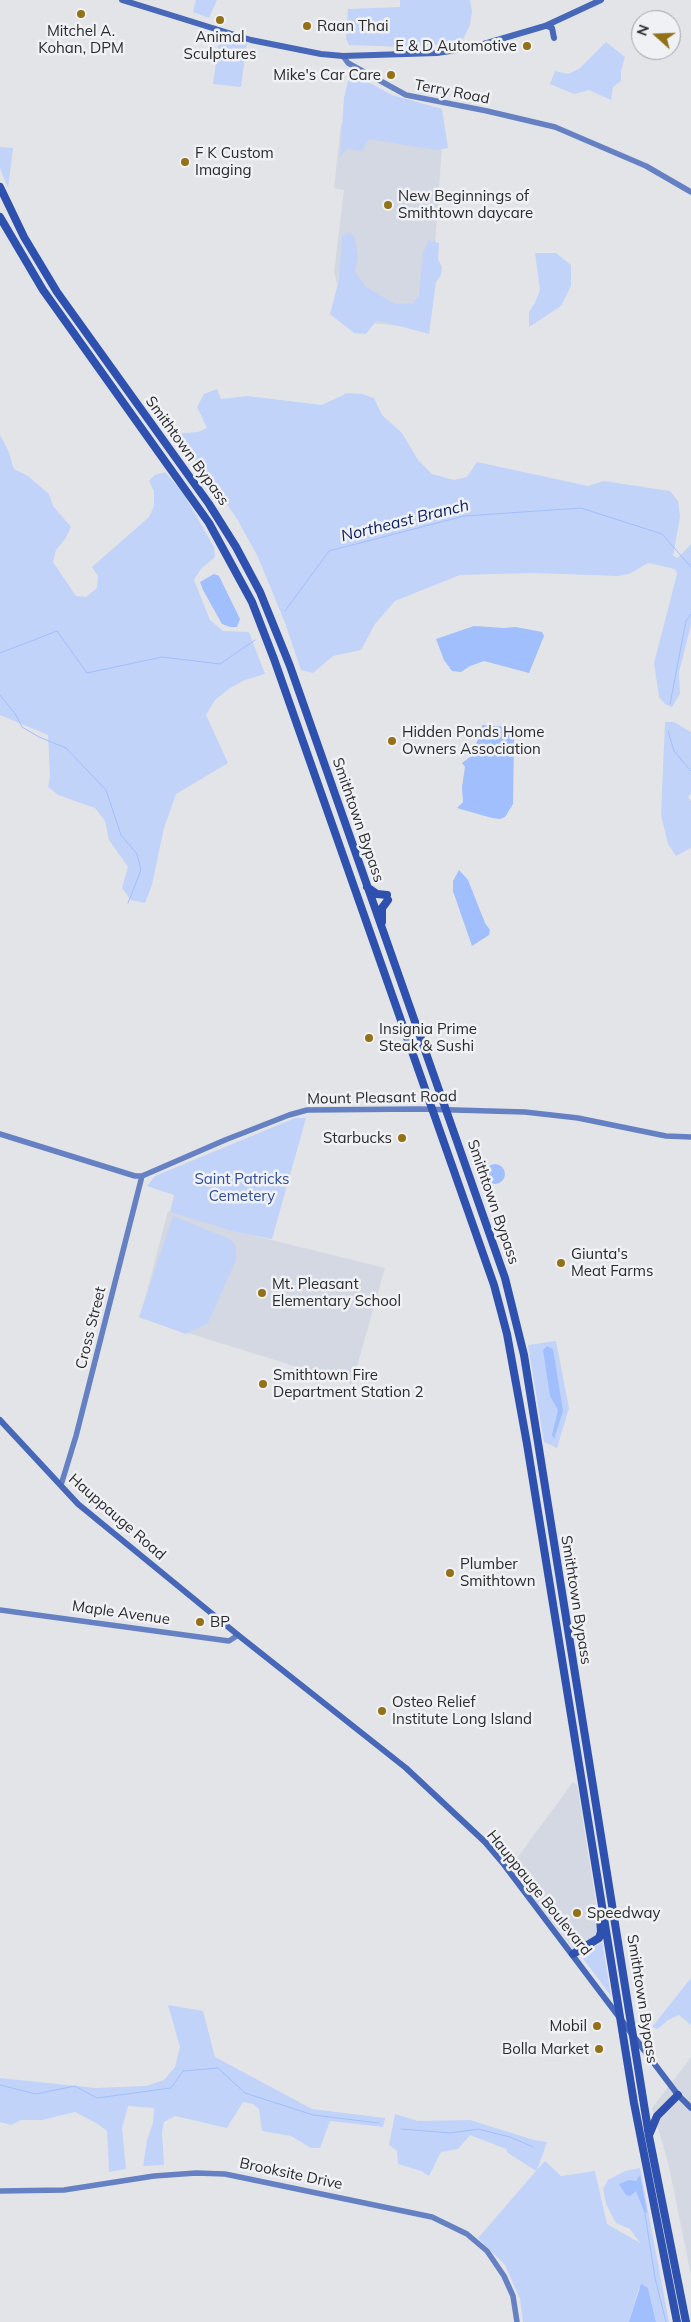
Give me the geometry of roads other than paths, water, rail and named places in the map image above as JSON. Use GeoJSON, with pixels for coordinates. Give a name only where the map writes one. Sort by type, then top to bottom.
{"type":"FeatureCollection","features":[{"type":"Feature","properties":{"kind":"highway","name":"Smithtown Bypass"},"geometry":{"type":"LineString","coordinates":[[0,186],[24,237],[57,292],[209,504],[248,569],[280,639],[505,1278],[520,1333],[649,2136],[686,2322]]}},
{"type":"Feature","properties":{"kind":"highway","name":"Smithtown Bypass"},"geometry":{"type":"LineString","coordinates":[[0,217],[43,290],[202,512],[223,545],[247,590],[274,659],[494,1285],[507,1334],[528,1444],[643,2153],[677,2322]]}},
{"type":"Feature","properties":{"kind":"highway"},"geometry":{"type":"LineString","coordinates":[[367,886],[377,894],[388,897],[382,908],[383,932]]}},
{"type":"Feature","properties":{"kind":"highway"},"geometry":{"type":"LineString","coordinates":[[573,1954],[592,1944],[601,1932],[598,1894],[600,1889]]}},
{"type":"Feature","properties":{"kind":"highway"},"geometry":{"type":"LineString","coordinates":[[649,2136],[657,2116],[678,2095]]}},
{"type":"Feature","properties":{"kind":"main road"},"geometry":{"type":"LineString","coordinates":[[122,0],[251,40],[322,54],[343,56],[438,53],[470,48],[547,26],[601,0]]}},
{"type":"Feature","properties":{"kind":"main road"},"geometry":{"type":"LineString","coordinates":[[547,26],[552,28],[554,38]]}},
{"type":"Feature","properties":{"kind":"main road","name":"Hauppauge Road"},"geometry":{"type":"LineString","coordinates":[[0,1420],[78,1504],[178,1586]]}},
{"type":"Feature","properties":{"kind":"main road","name":"Hauppauge Boulevard"},"geometry":{"type":"LineString","coordinates":[[178,1586],[427,1787],[485,1842],[573,1954],[678,2095],[691,2108]]}},
{"type":"Feature","properties":{"kind":"street","name":"Terry Road"},"geometry":{"type":"LineString","coordinates":[[343,56],[348,63],[406,96],[488,110],[555,127],[646,166],[691,192]]}},
{"type":"Feature","properties":{"kind":"street","name":"Mount Pleasant Road"},"geometry":{"type":"LineString","coordinates":[[142,1176],[303,1110],[447,1109],[551,1115],[666,1136],[691,1137]]}},
{"type":"Feature","properties":{"kind":"street"},"geometry":{"type":"LineString","coordinates":[[0,1134],[135,1176],[142,1176]]}},
{"type":"Feature","properties":{"kind":"street","name":"Cross Street"},"geometry":{"type":"LineString","coordinates":[[61,1485],[76,1436],[142,1176]]}},
{"type":"Feature","properties":{"kind":"street","name":"Maple Avenue"},"geometry":{"type":"LineString","coordinates":[[0,1610],[229,1641],[238,1635]]}},
{"type":"Feature","properties":{"kind":"street","name":"Brooksite Drive"},"geometry":{"type":"LineString","coordinates":[[0,2191],[64,2190],[154,2176],[225,2174],[432,2217],[467,2234],[487,2251],[504,2276],[513,2296],[517,2322]]}},
{"type":"Feature","properties":{"kind":"water"},"geometry":{"type":"Polygon","coordinates":[[[214,574],[219,576],[240,619],[237,627],[222,624],[203,590],[200,582],[214,574]]]}},
{"type":"Feature","properties":{"kind":"water"},"geometry":{"type":"Polygon","coordinates":[[[474,626],[516,627],[542,632],[544,636],[529,673],[484,661],[470,666],[461,672],[452,671],[444,660],[436,639],[474,626]]]}},
{"type":"Feature","properties":{"kind":"water"},"geometry":{"type":"Polygon","coordinates":[[[482,725],[507,727],[512,731],[514,737],[513,804],[505,817],[500,819],[457,808],[463,802],[462,787],[465,767],[462,763],[470,757],[481,733],[482,725]]]}},
{"type":"Feature","properties":{"kind":"water"},"geometry":{"type":"Polygon","coordinates":[[[459,870],[468,880],[485,923],[490,930],[489,935],[472,946],[453,891],[453,881],[459,870]]]}},
{"type":"Feature","properties":{"kind":"water"},"geometry":{"type":"Polygon","coordinates":[[[491,1164],[499,1164],[505,1170],[505,1178],[499,1184],[491,1184],[485,1178],[485,1170],[491,1164]]]}},
{"type":"Feature","properties":{"kind":"water"},"geometry":{"type":"Polygon","coordinates":[[[547,1346],[553,1349],[563,1411],[554,1439],[552,1435],[558,1410],[550,1396],[543,1350],[547,1346]]]}},
{"type":"Feature","properties":{"kind":"water"},"geometry":{"type":"Polygon","coordinates":[[[640,2175],[647,2212],[645,2214],[636,2191],[630,2196],[626,2195],[619,2184],[629,2180],[636,2181],[640,2175]]]}},
{"type":"Feature","properties":{"kind":"water"},"geometry":{"type":"Polygon","coordinates":[[[641,2284],[648,2288],[656,2322],[629,2322],[641,2284]]]}},
{"type":"Feature","properties":{"kind":"waterway","name":"Northeast Branch"},"geometry":{"type":"LineString","coordinates":[[285,611],[329,551],[464,516],[581,508],[662,534],[691,567]]}},
{"type":"Feature","properties":{"kind":"waterway"},"geometry":{"type":"LineString","coordinates":[[670,704],[686,621],[691,614]]}},
{"type":"Feature","properties":{"kind":"waterway","name":"Northeast Branch"},"geometry":{"type":"LineString","coordinates":[[0,653],[57,631],[87,673],[162,657],[220,664],[255,640]]}},
{"type":"Feature","properties":{"kind":"waterway"},"geometry":{"type":"LineString","coordinates":[[0,695],[16,715],[22,727],[39,737],[66,748],[106,790],[121,835],[137,854],[141,870],[128,903]]}},
{"type":"Feature","properties":{"kind":"waterway"},"geometry":{"type":"LineString","coordinates":[[668,731],[674,751],[691,771]]}},
{"type":"Feature","properties":{"kind":"waterway"},"geometry":{"type":"LineString","coordinates":[[0,2085],[36,2094],[75,2086],[97,2098],[171,2088],[183,2071],[218,2068],[245,2093],[313,2115],[379,2123]]}},
{"type":"Feature","properties":{"kind":"waterway"},"geometry":{"type":"LineString","coordinates":[[401,2129],[451,2133],[478,2129],[510,2137],[533,2147]]}},
{"type":"Feature","properties":{"kind":"waterway"},"geometry":{"type":"LineString","coordinates":[[645,2214],[655,2278],[666,2322]]}},
{"type":"Feature","properties":{"kind":"place","name":"Mitchel A. Kohan, DPM"},"geometry":{"type":"Point","coordinates":[81,14]}},
{"type":"Feature","properties":{"kind":"place","name":"Animal Sculptures"},"geometry":{"type":"Point","coordinates":[220,20]}},
{"type":"Feature","properties":{"kind":"place","name":"Raan Thai"},"geometry":{"type":"Point","coordinates":[307,26]}},
{"type":"Feature","properties":{"kind":"place","name":"E & D Automotive"},"geometry":{"type":"Point","coordinates":[527,46]}},
{"type":"Feature","properties":{"kind":"place","name":"Mike's Car Care"},"geometry":{"type":"Point","coordinates":[391,75]}},
{"type":"Feature","properties":{"kind":"place","name":"F K Custom Imaging"},"geometry":{"type":"Point","coordinates":[185,162]}},
{"type":"Feature","properties":{"kind":"place","name":"New Beginnings of Smithtown daycare"},"geometry":{"type":"Point","coordinates":[388,205]}},
{"type":"Feature","properties":{"kind":"place","name":"Hidden Ponds Home Owners Association"},"geometry":{"type":"Point","coordinates":[392,741]}},
{"type":"Feature","properties":{"kind":"place","name":"Insignia Prime Steak & Sushi"},"geometry":{"type":"Point","coordinates":[369,1038]}},
{"type":"Feature","properties":{"kind":"place","name":"Starbucks"},"geometry":{"type":"Point","coordinates":[402,1138]}},
{"type":"Feature","properties":{"kind":"place","name":"Giunta's Meat Farms"},"geometry":{"type":"Point","coordinates":[561,1263]}},
{"type":"Feature","properties":{"kind":"place","name":"Mt. Pleasant Elementary School"},"geometry":{"type":"Point","coordinates":[262,1293]}},
{"type":"Feature","properties":{"kind":"place","name":"Smithtown Fire Department Station 2"},"geometry":{"type":"Point","coordinates":[263,1384]}},
{"type":"Feature","properties":{"kind":"place","name":"Plumber Smithtown"},"geometry":{"type":"Point","coordinates":[450,1573]}},
{"type":"Feature","properties":{"kind":"place","name":"BP"},"geometry":{"type":"Point","coordinates":[200,1622]}},
{"type":"Feature","properties":{"kind":"place","name":"Osteo Relief Institute Long Island"},"geometry":{"type":"Point","coordinates":[382,1711]}},
{"type":"Feature","properties":{"kind":"place","name":"Speedway"},"geometry":{"type":"Point","coordinates":[577,1913]}},
{"type":"Feature","properties":{"kind":"place","name":"Mobil"},"geometry":{"type":"Point","coordinates":[597,2026]}},
{"type":"Feature","properties":{"kind":"place","name":"Bolla Market"},"geometry":{"type":"Point","coordinates":[599,2049]}},
{"type":"Feature","properties":{"kind":"park label","name":"Saint Patricks Cemetery"},"geometry":{"type":"Point","coordinates":[242,1188]}}]}
